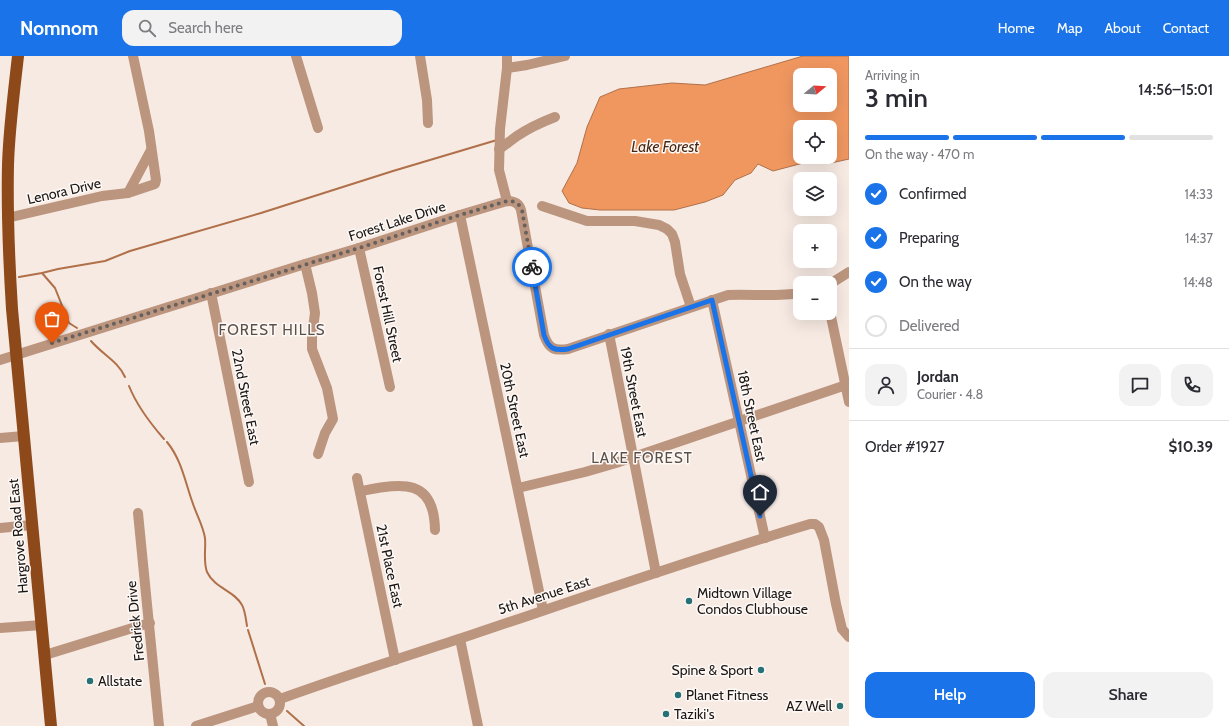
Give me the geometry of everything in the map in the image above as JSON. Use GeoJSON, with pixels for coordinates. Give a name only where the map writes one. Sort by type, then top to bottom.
{"type":"FeatureCollection","features":[{"type":"Feature","properties":{"kind":"main road","name":"Hargrove Road East"},"geometry":{"type":"LineString","coordinates":[[18,56],[4,164],[12,309],[51,726]]}},
{"type":"Feature","properties":{"kind":"street","name":"Lenora Drive"},"geometry":{"type":"LineString","coordinates":[[7,218],[102,196],[128,193],[155,184],[156,180],[149,131],[133,56]]}},
{"type":"Feature","properties":{"kind":"street"},"geometry":{"type":"LineString","coordinates":[[296,56],[318,128]]}},
{"type":"Feature","properties":{"kind":"street"},"geometry":{"type":"LineString","coordinates":[[420,56],[427,100],[428,123]]}},
{"type":"Feature","properties":{"kind":"street"},"geometry":{"type":"LineString","coordinates":[[507,56],[500,129],[499,170],[507,201],[517,203],[522,210],[546,342],[551,348],[559,351],[568,349],[691,306],[728,295],[745,294],[786,296],[793,294]]}},
{"type":"Feature","properties":{"kind":"street"},"geometry":{"type":"LineString","coordinates":[[507,68],[565,56]]}},
{"type":"Feature","properties":{"kind":"street"},"geometry":{"type":"LineString","coordinates":[[499,149],[506,146],[517,136],[530,128],[555,117]]}},
{"type":"Feature","properties":{"kind":"street"},"geometry":{"type":"LineString","coordinates":[[128,193],[151,150]]}},
{"type":"Feature","properties":{"kind":"street","name":"Forest Lake Drive"},"geometry":{"type":"LineString","coordinates":[[0,360],[507,201]]}},
{"type":"Feature","properties":{"kind":"street"},"geometry":{"type":"LineString","coordinates":[[542,206],[573,216],[579,220],[635,221],[659,225],[667,229],[672,234],[675,242],[680,274],[691,306]]}},
{"type":"Feature","properties":{"kind":"street","name":"20th Street East"},"geometry":{"type":"LineString","coordinates":[[460,215],[543,610]]}},
{"type":"Feature","properties":{"kind":"street","name":"Forest Hill Street"},"geometry":{"type":"LineString","coordinates":[[359,248],[390,387]]}},
{"type":"Feature","properties":{"kind":"street"},"geometry":{"type":"LineString","coordinates":[[305,264],[315,313],[312,349],[327,388],[333,419],[325,433],[318,454]]}},
{"type":"Feature","properties":{"kind":"street"},"geometry":{"type":"LineString","coordinates":[[837,280],[849,272]]}},
{"type":"Feature","properties":{"kind":"street","name":"22nd Street East"},"geometry":{"type":"LineString","coordinates":[[211,293],[249,482]]}},
{"type":"Feature","properties":{"kind":"street","name":"18th Street East"},"geometry":{"type":"LineString","coordinates":[[712,300],[765,538]]}},
{"type":"Feature","properties":{"kind":"street"},"geometry":{"type":"LineString","coordinates":[[832,320],[847,385],[849,402]]}},
{"type":"Feature","properties":{"kind":"street","name":"19th Street East"},"geometry":{"type":"LineString","coordinates":[[609,334],[656,573]]}},
{"type":"Feature","properties":{"kind":"street"},"geometry":{"type":"LineString","coordinates":[[518,488],[585,472],[633,457],[739,420],[847,385]]}},
{"type":"Feature","properties":{"kind":"street"},"geometry":{"type":"LineString","coordinates":[[0,438],[24,436]]}},
{"type":"Feature","properties":{"kind":"street","name":"21st Place East"},"geometry":{"type":"LineString","coordinates":[[357,478],[361,491],[395,660]]}},
{"type":"Feature","properties":{"kind":"street"},"geometry":{"type":"LineString","coordinates":[[361,491],[391,486],[408,486],[422,493],[432,506],[435,516],[435,530]]}},
{"type":"Feature","properties":{"kind":"street","name":"Fredrick Drive"},"geometry":{"type":"LineString","coordinates":[[138,513],[159,726]]}},
{"type":"Feature","properties":{"kind":"street","name":"5th Avenue East"},"geometry":{"type":"LineString","coordinates":[[280,700],[543,610],[810,524],[815,524],[818,527],[824,540],[842,629],[849,637]]}},
{"type":"Feature","properties":{"kind":"street"},"geometry":{"type":"LineString","coordinates":[[0,528],[32,525]]}},
{"type":"Feature","properties":{"kind":"street"},"geometry":{"type":"LineString","coordinates":[[45,655],[150,623]]}},
{"type":"Feature","properties":{"kind":"street"},"geometry":{"type":"LineString","coordinates":[[0,628],[42,625]]}},
{"type":"Feature","properties":{"kind":"street"},"geometry":{"type":"LineString","coordinates":[[460,639],[478,726]]}},
{"type":"Feature","properties":{"kind":"street"},"geometry":{"type":"LineString","coordinates":[[264,692],[273,692],[280,700],[277,710],[270,714],[263,712],[258,706],[258,698],[264,692]]}},
{"type":"Feature","properties":{"kind":"street"},"geometry":{"type":"LineString","coordinates":[[196,726],[258,706]]}},
{"type":"Feature","properties":{"kind":"street"},"geometry":{"type":"LineString","coordinates":[[270,714],[272,726]]}},
{"type":"Feature","properties":{"kind":"water","name":"Lake Forest"},"geometry":{"type":"Polygon","coordinates":[[[803,56],[849,56],[849,159],[837,162],[837,120],[793,120],[793,164],[799,164],[773,171],[758,164],[751,173],[735,180],[723,195],[705,202],[674,210],[600,210],[582,208],[569,203],[562,191],[577,163],[587,127],[600,97],[619,89],[672,83],[705,85],[803,56]]]}},
{"type":"Feature","properties":{"kind":"waterway"},"geometry":{"type":"LineString","coordinates":[[19,277],[105,261],[130,251],[261,213],[497,140]]}},
{"type":"Feature","properties":{"kind":"waterway"},"geometry":{"type":"LineString","coordinates":[[42,273],[55,288],[69,323],[77,328]]}},
{"type":"Feature","properties":{"kind":"waterway"},"geometry":{"type":"LineString","coordinates":[[91,341],[114,362],[125,377]]}},
{"type":"Feature","properties":{"kind":"waterway"},"geometry":{"type":"LineString","coordinates":[[129,386],[144,414],[164,439]]}},
{"type":"Feature","properties":{"kind":"waterway"},"geometry":{"type":"LineString","coordinates":[[167,442],[179,463],[203,529],[207,572],[210,578],[219,586],[239,600],[244,610],[247,626]]}},
{"type":"Feature","properties":{"kind":"waterway"},"geometry":{"type":"LineString","coordinates":[[248,630],[265,684]]}},
{"type":"Feature","properties":{"kind":"waterway"},"geometry":{"type":"LineString","coordinates":[[287,711],[304,726]]}},
{"type":"Feature","properties":{"kind":"way so far"},"geometry":{"type":"LineString","coordinates":[[52,343],[507,201],[517,203],[522,210],[532,267]]}},
{"type":"Feature","properties":{"kind":"place","name":"Midtown Village Condos Clubhouse"},"geometry":{"type":"Point","coordinates":[689,601]}},
{"type":"Feature","properties":{"kind":"place","name":"Spine & Sport"},"geometry":{"type":"Point","coordinates":[761,670]}},
{"type":"Feature","properties":{"kind":"place","name":"Allstate"},"geometry":{"type":"Point","coordinates":[90,681]}},
{"type":"Feature","properties":{"kind":"place","name":"Planet Fitness"},"geometry":{"type":"Point","coordinates":[678,695]}},
{"type":"Feature","properties":{"kind":"place","name":"AZ Well"},"geometry":{"type":"Point","coordinates":[840,706]}},
{"type":"Feature","properties":{"kind":"place","name":"Taziki's"},"geometry":{"type":"Point","coordinates":[666,714]}},
{"type":"Feature","properties":{"kind":"district","name":"FOREST HILLS"},"geometry":{"type":"Point","coordinates":[272,330]}},
{"type":"Feature","properties":{"kind":"district","name":"LAKE FOREST"},"geometry":{"type":"Point","coordinates":[642,458]}},
{"type":"Feature","properties":{"kind":"route"},"geometry":{"type":"LineString","coordinates":[[532,267],[546,342],[551,348],[559,351],[712,300],[760,516]]}}]}
